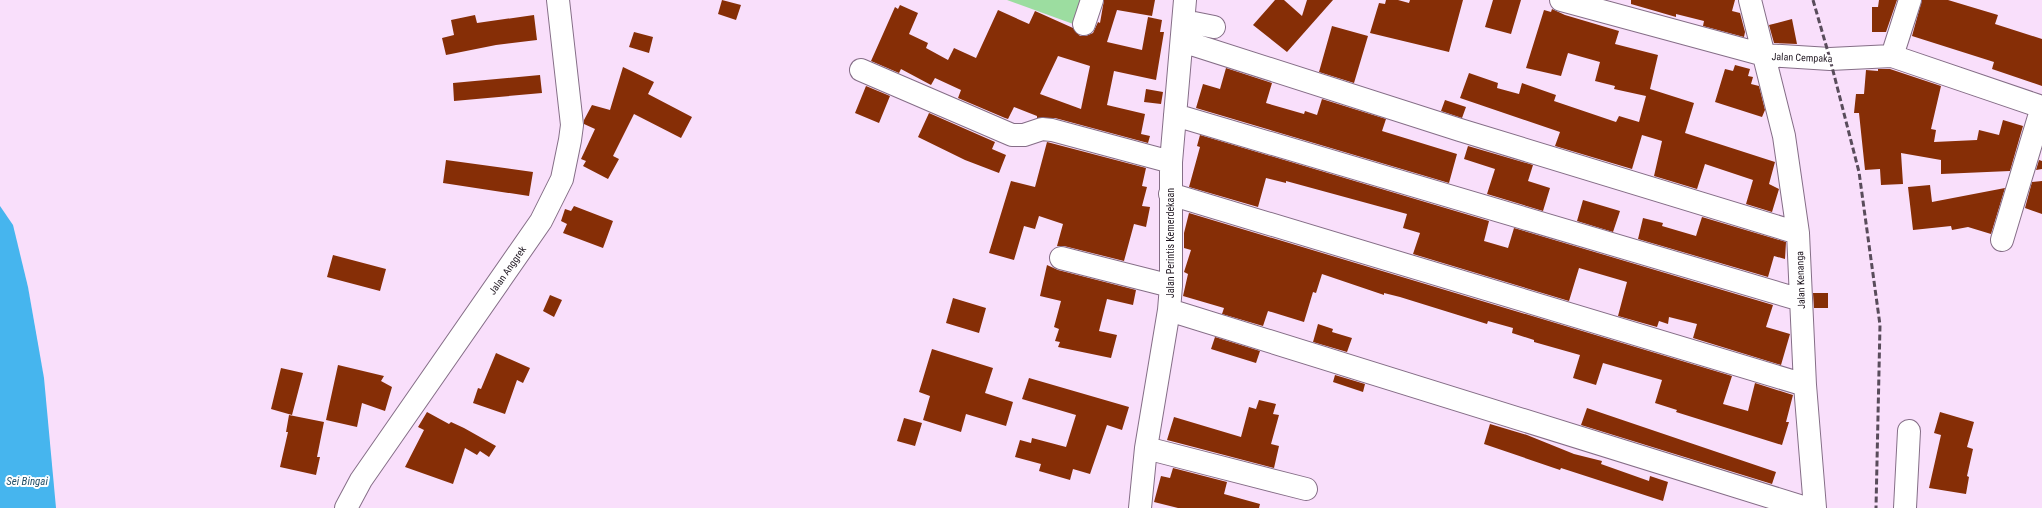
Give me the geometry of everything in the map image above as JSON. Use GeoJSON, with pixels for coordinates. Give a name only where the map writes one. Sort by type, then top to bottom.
{"type":"FeatureCollection","features":[{"type":"Feature","properties":{"kind":"street","name":"Jalan Anggrek"},"geometry":{"type":"LineString","coordinates":[[346,508],[361,480],[541,221],[562,179],[572,125],[558,0]]}},
{"type":"Feature","properties":{"kind":"street"},"geometry":{"type":"LineString","coordinates":[[1084,24],[1092,0]]}},
{"type":"Feature","properties":{"kind":"street","name":"Jalan Cempaka"},"geometry":{"type":"LineString","coordinates":[[1561,0],[1764,55],[1830,59],[1892,56],[2042,107]]}},
{"type":"Feature","properties":{"kind":"street","name":"Jalan Kenanga"},"geometry":{"type":"LineString","coordinates":[[1750,0],[1784,136],[1798,233],[1805,385],[1815,508]]}},
{"type":"Feature","properties":{"kind":"street"},"geometry":{"type":"LineString","coordinates":[[1892,56],[1910,0]]}},
{"type":"Feature","properties":{"kind":"street"},"geometry":{"type":"LineString","coordinates":[[1184,20],[1214,27]]}},
{"type":"Feature","properties":{"kind":"street"},"geometry":{"type":"LineString","coordinates":[[1184,20],[1460,130],[1798,233]]}},
{"type":"Feature","properties":{"kind":"street","name":"Jalan Perintis Kemerdekaan"},"geometry":{"type":"LineString","coordinates":[[1146,506],[1146,448],[1169,310],[1171,286],[1171,162],[1184,20]]}},
{"type":"Feature","properties":{"kind":"street"},"geometry":{"type":"LineString","coordinates":[[861,70],[1012,135],[1024,135],[1042,129],[1052,130],[1171,162]]}},
{"type":"Feature","properties":{"kind":"street"},"geometry":{"type":"LineString","coordinates":[[2002,240],[2042,107]]}},
{"type":"Feature","properties":{"kind":"street"},"geometry":{"type":"LineString","coordinates":[[1175,115],[1801,300]]}},
{"type":"Feature","properties":{"kind":"street"},"geometry":{"type":"LineString","coordinates":[[1170,194],[1805,385]]}},
{"type":"Feature","properties":{"kind":"street"},"geometry":{"type":"LineString","coordinates":[[1062,258],[1171,286]]}},
{"type":"Feature","properties":{"kind":"street"},"geometry":{"type":"LineString","coordinates":[[1169,310],[1806,508]]}},
{"type":"Feature","properties":{"kind":"street"},"geometry":{"type":"LineString","coordinates":[[1905,508],[1909,431]]}},
{"type":"Feature","properties":{"kind":"street"},"geometry":{"type":"LineString","coordinates":[[1146,448],[1306,489]]}},
{"type":"Feature","properties":{"kind":"green space"},"geometry":{"type":"Polygon","coordinates":[[[1007,0],[1086,0],[1076,25],[1007,0]]]}},
{"type":"Feature","properties":{"kind":"water","name":"Sei Bingai"},"geometry":{"type":"Polygon","coordinates":[[[0,206],[13,225],[28,287],[44,378],[56,508],[0,508],[0,206]]]}},
{"type":"Feature","properties":{"kind":"building"},"geometry":{"type":"Polygon","coordinates":[[[722,0],[741,5],[736,20],[718,14],[722,0]]]}},
{"type":"Feature","properties":{"kind":"building"},"geometry":{"type":"Polygon","coordinates":[[[1104,0],[1155,0],[1152,16],[1117,10],[1107,42],[1142,50],[1148,17],[1162,20],[1160,32],[1164,32],[1156,80],[1114,71],[1107,105],[1145,114],[1141,134],[1150,136],[1148,143],[1055,118],[1037,118],[1037,116],[1014,107],[1008,119],[958,98],[961,90],[935,78],[931,85],[901,69],[899,73],[871,61],[895,7],[898,9],[900,5],[918,13],[909,34],[928,43],[926,48],[948,60],[954,48],[976,58],[998,10],[1029,24],[1035,11],[1073,28],[1080,36],[1086,36],[1093,33],[1098,22],[1100,23],[1104,0]],[[1058,56],[1040,94],[1081,109],[1090,66],[1058,56]]]}},
{"type":"Feature","properties":{"kind":"building"},"geometry":{"type":"Polygon","coordinates":[[[1275,0],[1284,0],[1302,16],[1307,0],[1333,0],[1287,52],[1253,25],[1275,0]]]}},
{"type":"Feature","properties":{"kind":"building"},"geometry":{"type":"Polygon","coordinates":[[[1386,0],[1398,0],[1409,3],[1410,0],[1463,0],[1449,52],[1370,33],[1379,3],[1385,4],[1386,0]]]}},
{"type":"Feature","properties":{"kind":"building"},"geometry":{"type":"Polygon","coordinates":[[[1493,0],[1521,0],[1511,34],[1485,27],[1493,0]]]}},
{"type":"Feature","properties":{"kind":"building"},"geometry":{"type":"Polygon","coordinates":[[[1631,0],[1735,0],[1732,11],[1740,13],[1745,32],[1744,37],[1703,26],[1704,21],[1676,14],[1676,17],[1631,4],[1631,0]]]}},
{"type":"Feature","properties":{"kind":"building"},"geometry":{"type":"Polygon","coordinates":[[[1879,0],[1897,0],[1886,32],[1872,32],[1872,7],[1878,7],[1879,0]]]}},
{"type":"Feature","properties":{"kind":"building"},"geometry":{"type":"Polygon","coordinates":[[[1922,0],[1948,0],[1998,15],[1995,24],[2042,39],[2042,86],[1992,69],[1994,62],[1912,36],[1922,0]]]}},
{"type":"Feature","properties":{"kind":"building"},"geometry":{"type":"Polygon","coordinates":[[[1552,9],[1565,15],[1619,31],[1615,44],[1658,55],[1650,89],[1694,103],[1685,133],[1775,162],[1769,184],[1779,189],[1772,212],[1746,204],[1753,180],[1705,164],[1697,189],[1654,176],[1662,141],[1642,135],[1632,169],[1555,146],[1560,132],[1460,98],[1469,73],[1498,83],[1497,88],[1519,94],[1522,83],[1556,95],[1554,101],[1616,122],[1619,116],[1639,122],[1646,96],[1614,89],[1615,86],[1595,81],[1600,62],[1568,53],[1561,76],[1526,68],[1544,10],[1551,12],[1552,9]]]}},
{"type":"Feature","properties":{"kind":"building"},"geometry":{"type":"Polygon","coordinates":[[[475,15],[477,23],[534,15],[537,40],[496,45],[446,55],[442,38],[454,35],[451,20],[475,15]]]}},
{"type":"Feature","properties":{"kind":"building"},"geometry":{"type":"Polygon","coordinates":[[[1792,19],[1797,44],[1774,43],[1769,25],[1792,19]]]}},
{"type":"Feature","properties":{"kind":"building"},"geometry":{"type":"Polygon","coordinates":[[[1332,26],[1368,36],[1354,83],[1319,72],[1332,26]]]}},
{"type":"Feature","properties":{"kind":"building"},"geometry":{"type":"Polygon","coordinates":[[[634,32],[653,37],[649,53],[629,47],[634,32]]]}},
{"type":"Feature","properties":{"kind":"building"},"geometry":{"type":"Polygon","coordinates":[[[1735,65],[1750,69],[1748,76],[1753,77],[1751,84],[1759,86],[1765,110],[1762,117],[1715,102],[1725,69],[1733,71],[1735,65]]]}},
{"type":"Feature","properties":{"kind":"building"},"geometry":{"type":"Polygon","coordinates":[[[623,67],[654,82],[648,94],[692,117],[681,138],[634,114],[613,156],[619,159],[608,179],[583,166],[586,161],[581,159],[595,129],[584,124],[584,120],[592,105],[610,110],[623,67]]]}},
{"type":"Feature","properties":{"kind":"building"},"geometry":{"type":"Polygon","coordinates":[[[1226,68],[1272,83],[1266,103],[1304,114],[1305,111],[1317,115],[1322,99],[1386,119],[1382,131],[1457,154],[1449,183],[1196,108],[1203,84],[1220,89],[1226,68]]]}},
{"type":"Feature","properties":{"kind":"building"},"geometry":{"type":"Polygon","coordinates":[[[1878,69],[1890,69],[1941,86],[1931,129],[1936,130],[1934,142],[1977,140],[1979,130],[1999,135],[2003,120],[2023,126],[2010,171],[1941,174],[1941,160],[1901,153],[1903,184],[1881,185],[1880,169],[1865,170],[1859,113],[1854,113],[1856,94],[1864,94],[1866,70],[1878,71],[1878,69]]]}},
{"type":"Feature","properties":{"kind":"building"},"geometry":{"type":"Polygon","coordinates":[[[540,75],[542,93],[454,101],[453,83],[540,75]]]}},
{"type":"Feature","properties":{"kind":"building"},"geometry":{"type":"Polygon","coordinates":[[[866,86],[890,96],[879,123],[855,113],[866,86]]]}},
{"type":"Feature","properties":{"kind":"building"},"geometry":{"type":"Polygon","coordinates":[[[1146,89],[1163,92],[1161,104],[1144,102],[1146,89]]]}},
{"type":"Feature","properties":{"kind":"building"},"geometry":{"type":"Polygon","coordinates":[[[1445,100],[1466,107],[1462,118],[1441,111],[1445,100]]]}},
{"type":"Feature","properties":{"kind":"building"},"geometry":{"type":"Polygon","coordinates":[[[929,113],[995,142],[992,149],[1006,155],[999,173],[965,160],[918,137],[929,113]]]}},
{"type":"Feature","properties":{"kind":"building"},"geometry":{"type":"Polygon","coordinates":[[[1200,135],[1489,221],[1484,241],[1508,248],[1514,228],[1773,305],[1766,327],[1790,334],[1781,365],[1693,338],[1697,324],[1669,317],[1668,324],[1659,321],[1657,327],[1618,316],[1627,282],[1579,268],[1569,301],[1413,254],[1420,233],[1403,228],[1407,214],[1286,181],[1286,183],[1266,178],[1258,207],[1189,187],[1200,147],[1197,146],[1200,135]]]}},
{"type":"Feature","properties":{"kind":"building"},"geometry":{"type":"Polygon","coordinates":[[[1047,142],[1146,168],[1142,186],[1147,187],[1142,206],[1150,207],[1146,227],[1134,224],[1124,261],[1064,246],[1057,246],[1063,224],[1039,216],[1035,229],[1024,226],[1014,260],[989,253],[1011,181],[1035,187],[1047,142]]]}},
{"type":"Feature","properties":{"kind":"building"},"geometry":{"type":"Polygon","coordinates":[[[1468,146],[1533,165],[1528,181],[1550,188],[1543,211],[1487,194],[1495,169],[1464,159],[1468,146]]]}},
{"type":"Feature","properties":{"kind":"building"},"geometry":{"type":"Polygon","coordinates":[[[446,160],[533,172],[529,196],[443,183],[446,160]]]}},
{"type":"Feature","properties":{"kind":"building"},"geometry":{"type":"Polygon","coordinates":[[[2039,160],[2042,161],[2042,169],[2036,170],[2039,160]]]}},
{"type":"Feature","properties":{"kind":"building"},"geometry":{"type":"Polygon","coordinates":[[[2042,181],[2042,214],[2025,208],[2032,182],[2042,181]]]}},
{"type":"Feature","properties":{"kind":"building"},"geometry":{"type":"Polygon","coordinates":[[[1930,185],[1932,202],[2005,188],[1991,234],[1968,227],[1952,230],[1951,226],[1913,230],[1908,187],[1930,185]]]}},
{"type":"Feature","properties":{"kind":"building"},"geometry":{"type":"Polygon","coordinates":[[[1583,200],[1620,211],[1613,232],[1577,221],[1583,200]]]}},
{"type":"Feature","properties":{"kind":"building"},"geometry":{"type":"Polygon","coordinates":[[[574,206],[613,221],[603,248],[563,233],[567,224],[561,221],[565,209],[571,211],[574,206]]]}},
{"type":"Feature","properties":{"kind":"building"},"geometry":{"type":"Polygon","coordinates":[[[1189,213],[1732,376],[1723,404],[1748,411],[1755,383],[1793,395],[1786,422],[1789,422],[1782,445],[1676,412],[1677,410],[1655,403],[1662,380],[1603,363],[1596,385],[1573,378],[1580,355],[1534,342],[1534,340],[1512,333],[1513,328],[1488,321],[1487,324],[1400,297],[1384,293],[1384,295],[1322,274],[1316,293],[1313,292],[1304,322],[1268,311],[1263,326],[1222,314],[1224,308],[1183,296],[1188,274],[1184,272],[1191,250],[1184,248],[1184,233],[1189,213]]]}},
{"type":"Feature","properties":{"kind":"building"},"geometry":{"type":"Polygon","coordinates":[[[1702,217],[1786,242],[1785,259],[1774,256],[1768,277],[1638,239],[1643,218],[1663,223],[1662,226],[1696,236],[1702,217]]]}},
{"type":"Feature","properties":{"kind":"building"},"geometry":{"type":"Polygon","coordinates":[[[333,255],[386,269],[380,291],[327,277],[333,255]]]}},
{"type":"Feature","properties":{"kind":"building"},"geometry":{"type":"Polygon","coordinates":[[[1047,265],[1058,270],[1136,290],[1133,305],[1107,299],[1099,331],[1117,335],[1111,358],[1058,347],[1060,342],[1055,341],[1059,329],[1054,327],[1061,301],[1040,296],[1047,265]]]}},
{"type":"Feature","properties":{"kind":"building"},"geometry":{"type":"Polygon","coordinates":[[[1813,293],[1828,293],[1828,308],[1814,308],[1813,293]]]}},
{"type":"Feature","properties":{"kind":"building"},"geometry":{"type":"Polygon","coordinates":[[[550,295],[562,300],[554,317],[543,311],[550,295]]]}},
{"type":"Feature","properties":{"kind":"building"},"geometry":{"type":"Polygon","coordinates":[[[953,298],[986,308],[979,333],[946,323],[953,298]]]}},
{"type":"Feature","properties":{"kind":"building"},"geometry":{"type":"Polygon","coordinates":[[[1318,324],[1333,329],[1332,332],[1352,338],[1347,352],[1313,342],[1318,324]]]}},
{"type":"Feature","properties":{"kind":"building"},"geometry":{"type":"Polygon","coordinates":[[[1215,337],[1260,351],[1256,363],[1211,349],[1215,337]]]}},
{"type":"Feature","properties":{"kind":"building"},"geometry":{"type":"Polygon","coordinates":[[[932,349],[993,368],[985,393],[1013,402],[1006,426],[966,414],[961,432],[923,420],[930,396],[919,392],[932,349]]]}},
{"type":"Feature","properties":{"kind":"building"},"geometry":{"type":"Polygon","coordinates":[[[496,353],[530,368],[523,383],[517,380],[505,414],[473,403],[478,388],[481,389],[496,353]]]}},
{"type":"Feature","properties":{"kind":"building"},"geometry":{"type":"Polygon","coordinates":[[[338,365],[384,376],[381,381],[392,387],[385,411],[362,403],[357,427],[326,420],[338,365]]]}},
{"type":"Feature","properties":{"kind":"building"},"geometry":{"type":"Polygon","coordinates":[[[281,368],[303,373],[292,415],[271,409],[281,368]]]}},
{"type":"Feature","properties":{"kind":"building"},"geometry":{"type":"Polygon","coordinates":[[[1335,375],[1365,384],[1363,392],[1333,382],[1335,375]]]}},
{"type":"Feature","properties":{"kind":"building"},"geometry":{"type":"Polygon","coordinates":[[[1029,378],[1129,407],[1122,430],[1107,425],[1090,474],[1073,469],[1070,480],[1039,471],[1041,464],[1015,457],[1020,440],[1031,443],[1032,438],[1066,447],[1076,415],[1022,399],[1029,378]]]}},
{"type":"Feature","properties":{"kind":"building"},"geometry":{"type":"Polygon","coordinates":[[[1259,400],[1276,404],[1273,414],[1279,415],[1271,444],[1279,446],[1274,468],[1167,440],[1174,417],[1241,437],[1249,407],[1256,409],[1259,400]]]}},
{"type":"Feature","properties":{"kind":"building"},"geometry":{"type":"Polygon","coordinates":[[[1587,408],[1776,472],[1772,484],[1581,425],[1587,408]]]}},
{"type":"Feature","properties":{"kind":"building"},"geometry":{"type":"Polygon","coordinates":[[[427,412],[449,424],[451,422],[464,428],[496,446],[489,457],[480,451],[477,455],[465,448],[453,484],[405,467],[424,430],[418,427],[427,412]]]}},
{"type":"Feature","properties":{"kind":"building"},"geometry":{"type":"Polygon","coordinates":[[[1940,412],[1974,422],[1967,447],[1973,449],[1967,476],[1969,477],[1966,494],[1929,488],[1941,435],[1934,433],[1940,412]]]}},
{"type":"Feature","properties":{"kind":"building"},"geometry":{"type":"Polygon","coordinates":[[[289,415],[324,422],[317,457],[320,457],[316,475],[280,467],[288,432],[286,432],[289,415]]]}},
{"type":"Feature","properties":{"kind":"building"},"geometry":{"type":"Polygon","coordinates":[[[904,418],[922,423],[915,446],[897,441],[904,418]]]}},
{"type":"Feature","properties":{"kind":"building"},"geometry":{"type":"Polygon","coordinates":[[[1490,424],[1527,435],[1574,454],[1602,461],[1601,464],[1649,481],[1650,476],[1668,482],[1663,501],[1561,468],[1560,470],[1484,444],[1490,424]]]}},
{"type":"Feature","properties":{"kind":"building"},"geometry":{"type":"Polygon","coordinates":[[[1173,468],[1227,482],[1224,494],[1260,504],[1259,508],[1178,508],[1154,502],[1161,476],[1170,478],[1173,468]]]}},
{"type":"Feature","properties":{"kind":"railway"},"geometry":{"type":"LineString","coordinates":[[1813,0],[1859,172],[1880,325],[1876,508]]}}]}
